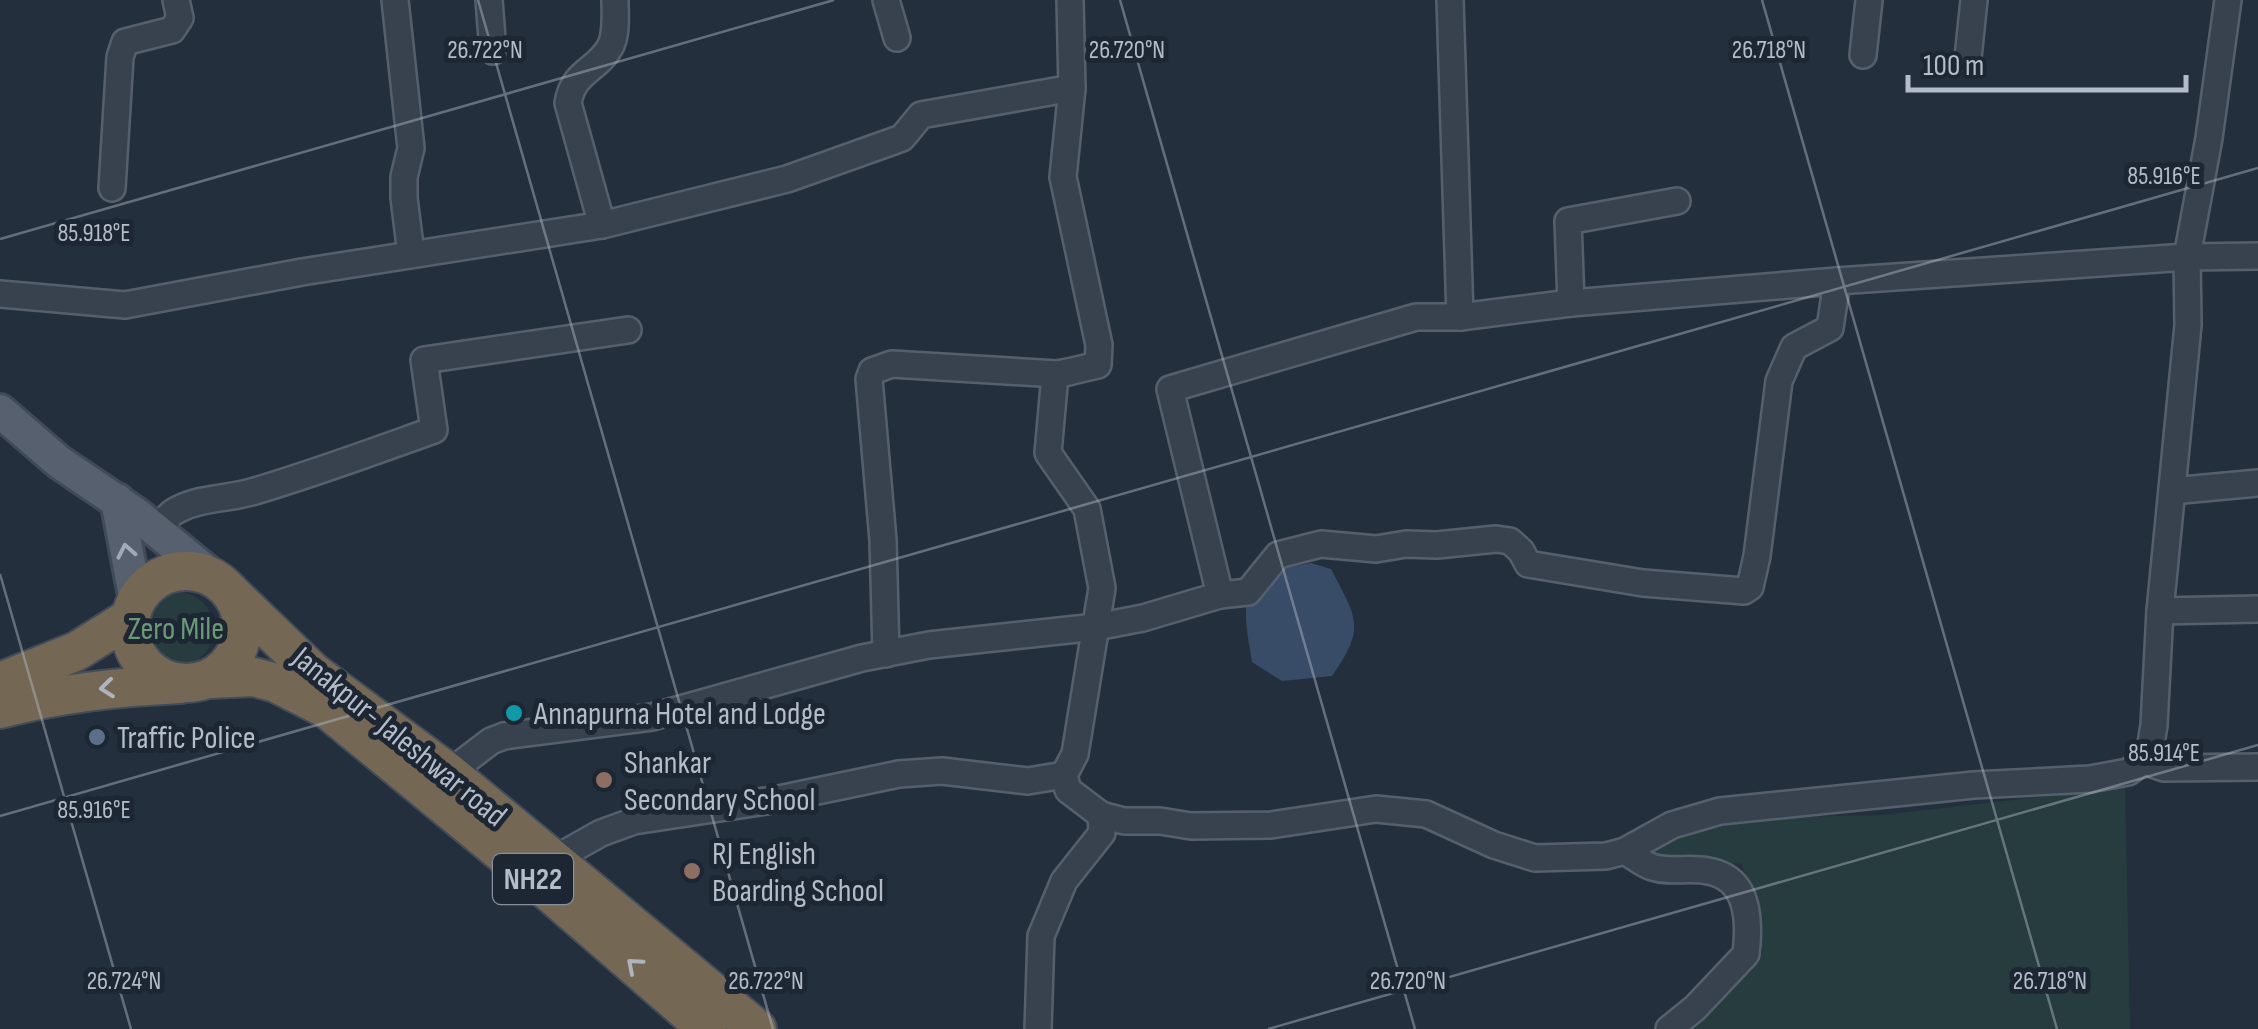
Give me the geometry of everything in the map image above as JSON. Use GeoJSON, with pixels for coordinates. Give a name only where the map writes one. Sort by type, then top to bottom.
{"type":"FeatureCollection","features":[{"type":"Feature","properties":{"kind":"highway"},"geometry":{"type":"LineString","coordinates":[[0,682],[77,651],[134,609],[149,584],[177,571],[198,572],[224,586],[242,615],[241,640],[230,664],[197,682]]}},
{"type":"Feature","properties":{"kind":"highway","name":"Janakpur- Jaleshwar road"},"geometry":{"type":"LineString","coordinates":[[224,586],[313,672],[449,773],[756,1029]]}},
{"type":"Feature","properties":{"kind":"highway","name":"NH22"},"geometry":{"type":"LineString","coordinates":[[134,609],[132,645],[144,664],[162,678],[197,682]]}},
{"type":"Feature","properties":{"kind":"highway","name":"Janakpur- Jaleshwar road"},"geometry":{"type":"LineString","coordinates":[[197,682],[254,677],[276,683],[327,709],[708,1029]]}},
{"type":"Feature","properties":{"kind":"highway","name":"NH22"},"geometry":{"type":"LineString","coordinates":[[0,710],[65,693],[197,682]]}},
{"type":"Feature","properties":{"kind":"main road"},"geometry":{"type":"LineString","coordinates":[[0,410],[59,462],[160,532],[224,586]]}},
{"type":"Feature","properties":{"kind":"main road"},"geometry":{"type":"LineString","coordinates":[[117,500],[134,609]]}},
{"type":"Feature","properties":{"kind":"street"},"geometry":{"type":"LineString","coordinates":[[112,188],[120,58],[125,42],[172,30],[180,18],[176,0]]}},
{"type":"Feature","properties":{"kind":"street"},"geometry":{"type":"LineString","coordinates":[[395,0],[411,148],[404,176],[404,198],[411,254]]}},
{"type":"Feature","properties":{"kind":"street"},"geometry":{"type":"LineString","coordinates":[[489,0],[493,51]]}},
{"type":"Feature","properties":{"kind":"street"},"geometry":{"type":"LineString","coordinates":[[602,224],[568,103],[570,90],[579,77],[608,52],[613,41],[614,0]]}},
{"type":"Feature","properties":{"kind":"street"},"geometry":{"type":"LineString","coordinates":[[886,0],[897,38]]}},
{"type":"Feature","properties":{"kind":"street"},"geometry":{"type":"LineString","coordinates":[[1070,0],[1072,88],[1063,177],[1099,345],[1098,365]]}},
{"type":"Feature","properties":{"kind":"street"},"geometry":{"type":"LineString","coordinates":[[1450,0],[1460,317]]}},
{"type":"Feature","properties":{"kind":"street"},"geometry":{"type":"LineString","coordinates":[[1862,55],[1870,0]]}},
{"type":"Feature","properties":{"kind":"street"},"geometry":{"type":"LineString","coordinates":[[1968,58],[1974,0]]}},
{"type":"Feature","properties":{"kind":"street"},"geometry":{"type":"LineString","coordinates":[[2157,759],[2160,611],[2188,325],[2187,257],[2228,0]]}},
{"type":"Feature","properties":{"kind":"street"},"geometry":{"type":"LineString","coordinates":[[0,294],[126,305],[602,224],[787,179],[902,138],[921,115],[1072,88]]}},
{"type":"Feature","properties":{"kind":"street"},"geometry":{"type":"LineString","coordinates":[[1571,302],[1568,221],[1677,201]]}},
{"type":"Feature","properties":{"kind":"street"},"geometry":{"type":"LineString","coordinates":[[1220,594],[1170,389],[1416,317],[1460,317],[1571,302],[1837,281],[2187,257],[2258,256]]}},
{"type":"Feature","properties":{"kind":"street"},"geometry":{"type":"LineString","coordinates":[[449,773],[491,741],[504,736],[652,716],[945,642],[1096,627],[1143,618],[1220,594],[1248,592],[1278,555],[1321,544],[1376,549],[1496,539],[1510,541],[1528,564],[1644,583],[1744,591],[1750,587],[1757,556],[1779,381],[1794,347],[1830,328],[1837,281]]}},
{"type":"Feature","properties":{"kind":"street"},"geometry":{"type":"LineString","coordinates":[[160,532],[174,511],[194,502],[247,494],[434,430],[424,360],[628,330]]}},
{"type":"Feature","properties":{"kind":"street"},"geometry":{"type":"LineString","coordinates":[[886,654],[883,540],[869,379],[872,371],[892,364],[1057,374],[1098,365]]}},
{"type":"Feature","properties":{"kind":"street"},"geometry":{"type":"LineString","coordinates":[[1098,365],[1055,375],[1048,453],[1087,509],[1102,588],[1075,754],[1064,775],[1068,790],[1101,816],[1190,826],[1271,824],[1376,809],[1426,814],[1494,845],[1535,858],[1606,856],[1624,851],[1672,825],[1720,810],[1974,784],[2090,780],[2128,772],[2157,759],[2258,768]]}},
{"type":"Feature","properties":{"kind":"street"},"geometry":{"type":"LineString","coordinates":[[2172,491],[2258,483]]}},
{"type":"Feature","properties":{"kind":"street"},"geometry":{"type":"LineString","coordinates":[[2160,611],[2258,609]]}},
{"type":"Feature","properties":{"kind":"street"},"geometry":{"type":"LineString","coordinates":[[553,860],[601,833],[634,821],[779,799],[899,774],[942,771],[1028,781],[1064,775]]}},
{"type":"Feature","properties":{"kind":"street"},"geometry":{"type":"LineString","coordinates":[[1038,1029],[1041,936],[1064,881],[1102,832],[1101,816]]}},
{"type":"Feature","properties":{"kind":"street"},"geometry":{"type":"LineString","coordinates":[[1624,851],[1652,867],[1706,870],[1724,876],[1735,885],[1746,906],[1746,954],[1695,1008],[1668,1029]]}},
{"type":"Feature","properties":{"kind":"green space","name":"Zero Mile"},"geometry":{"type":"Polygon","coordinates":[[[177,592],[203,603],[214,629],[203,655],[177,666],[151,655],[140,629],[151,603],[177,592]]]}},
{"type":"Feature","properties":{"kind":"green space"},"geometry":{"type":"Polygon","coordinates":[[[2125,787],[2130,1029],[1684,1029],[1763,952],[1742,864],[1658,857],[1655,844],[1736,818],[1882,815],[2125,787]]]}},
{"type":"Feature","properties":{"kind":"water"},"geometry":{"type":"Polygon","coordinates":[[[1311,563],[1331,569],[1352,612],[1353,634],[1332,676],[1282,681],[1252,662],[1246,605],[1257,583],[1269,575],[1311,563]]]}},
{"type":"Feature","properties":{"kind":"place","name":"Annapurna Hotel and Lodge"},"geometry":{"type":"Point","coordinates":[514,713]}},
{"type":"Feature","properties":{"kind":"place","name":"Traffic Police"},"geometry":{"type":"Point","coordinates":[97,737]}},
{"type":"Feature","properties":{"kind":"place","name":"Shankar Secondary School"},"geometry":{"type":"Point","coordinates":[604,780]}},
{"type":"Feature","properties":{"kind":"place","name":"RJ English Boarding School"},"geometry":{"type":"Point","coordinates":[692,871]}}]}
